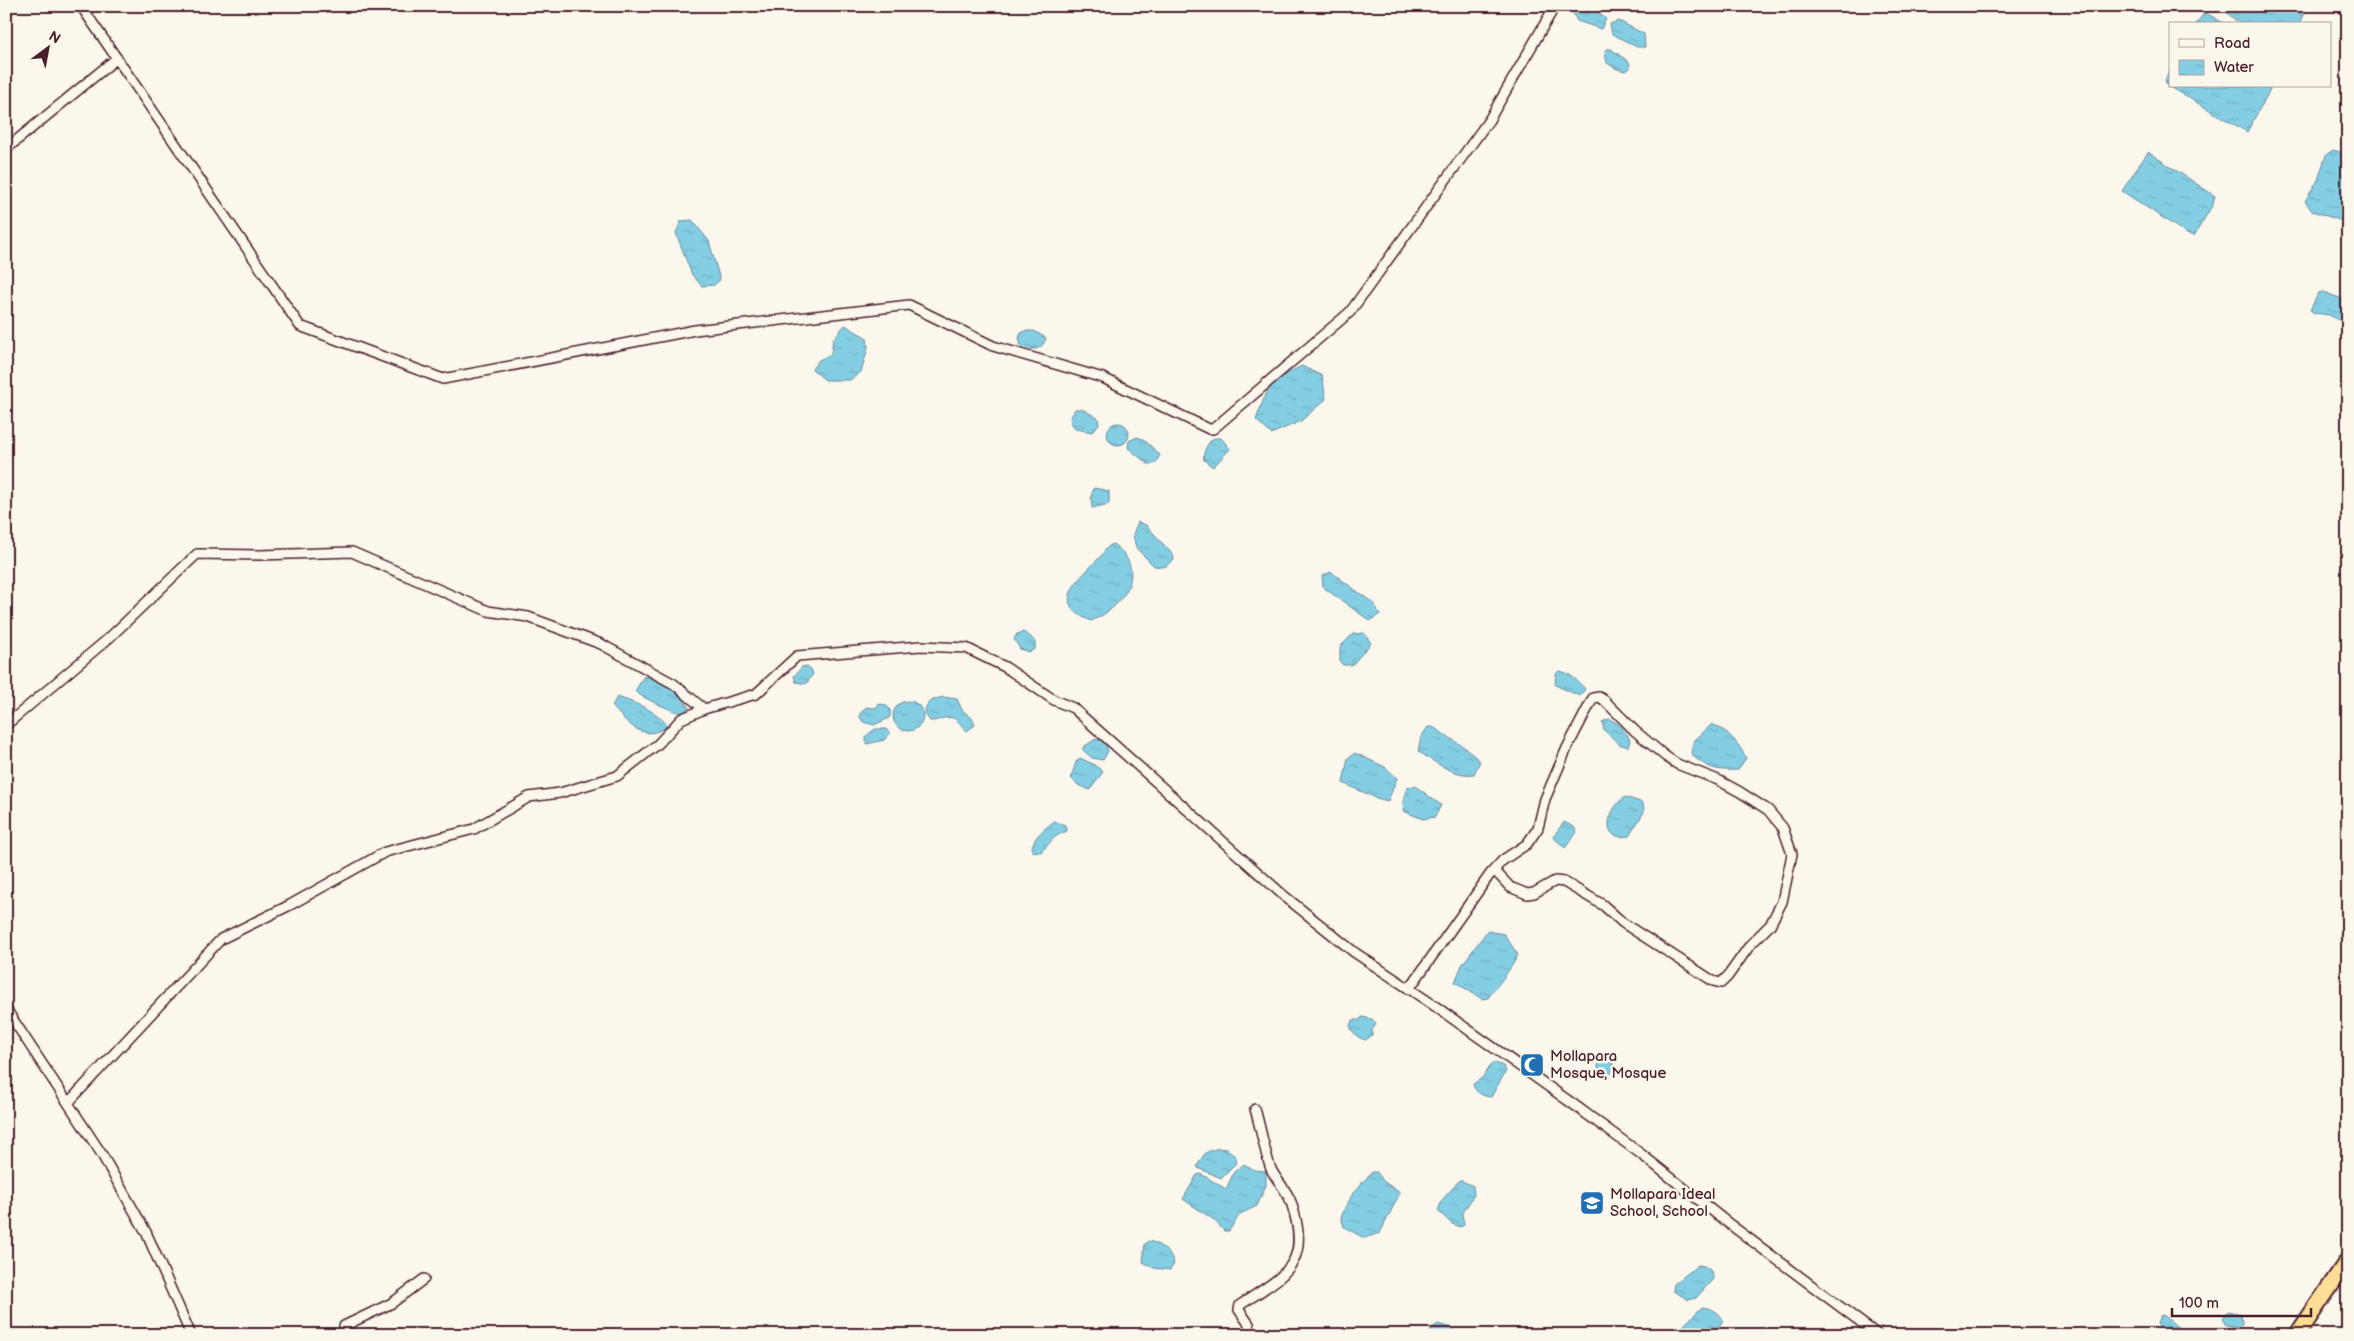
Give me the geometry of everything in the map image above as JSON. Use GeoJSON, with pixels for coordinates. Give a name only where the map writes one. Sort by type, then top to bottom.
{"type":"FeatureCollection","features":[{"type":"Feature","properties":{"kind":"highway"},"geometry":{"type":"LineString","coordinates":[[2297,1335],[2348,1260]]}},
{"type":"Feature","properties":{"kind":"street"},"geometry":{"type":"LineString","coordinates":[[81,6],[300,326],[443,379],[695,330],[909,305],[993,346],[1103,378],[1209,429],[1213,429],[1350,312],[1489,120],[1555,6]]}},
{"type":"Feature","properties":{"kind":"street"},"geometry":{"type":"LineString","coordinates":[[6,149],[117,58]]}},
{"type":"Feature","properties":{"kind":"street"},"geometry":{"type":"LineString","coordinates":[[6,725],[109,638],[197,554],[260,555],[352,552],[488,611],[528,617],[601,644],[674,684],[704,709]]}},
{"type":"Feature","properties":{"kind":"street"},"geometry":{"type":"LineString","coordinates":[[68,1103],[221,939],[290,905],[385,852],[474,829],[529,798],[560,793],[617,776],[658,744],[681,720],[704,709],[756,694],[798,656],[921,646],[966,648],[1004,667],[1054,700],[1073,708],[1283,895],[1354,952],[1574,1104],[1724,1220],[1878,1335]]}},
{"type":"Feature","properties":{"kind":"street"},"geometry":{"type":"LineString","coordinates":[[1409,989],[1494,870],[1503,860],[1527,844],[1538,828],[1544,799],[1567,748],[1593,698],[1599,697],[1608,704],[1635,731],[1677,764],[1718,780],[1768,810],[1783,828],[1792,854],[1791,870],[1778,913],[1770,925],[1750,945],[1721,983],[1713,982],[1623,923],[1604,905],[1564,882],[1555,881],[1534,894],[1527,894],[1510,887],[1494,870]]}},
{"type":"Feature","properties":{"kind":"street"},"geometry":{"type":"LineString","coordinates":[[6,1009],[101,1152],[146,1232],[191,1335]]}},
{"type":"Feature","properties":{"kind":"street"},"geometry":{"type":"LineString","coordinates":[[1249,1335],[1249,1324],[1239,1310],[1240,1305],[1284,1276],[1292,1264],[1298,1249],[1297,1223],[1291,1202],[1272,1169],[1255,1109]]}},
{"type":"Feature","properties":{"kind":"street"},"geometry":{"type":"LineString","coordinates":[[344,1326],[385,1307],[424,1279]]}},
{"type":"Feature","properties":{"kind":"water"},"geometry":{"type":"Polygon","coordinates":[[[1576,6],[1590,6],[1606,19],[1601,29],[1577,21],[1571,9],[1576,6]]]}},
{"type":"Feature","properties":{"kind":"water"},"geometry":{"type":"Polygon","coordinates":[[[2226,6],[2307,6],[2300,22],[2238,22],[2226,12],[2226,6]]]}},
{"type":"Feature","properties":{"kind":"water"},"geometry":{"type":"Polygon","coordinates":[[[2205,12],[2222,22],[2198,22],[2205,12]]]}},
{"type":"Feature","properties":{"kind":"water"},"geometry":{"type":"Polygon","coordinates":[[[1619,21],[1644,34],[1645,47],[1637,47],[1612,34],[1610,24],[1619,21]]]}},
{"type":"Feature","properties":{"kind":"water"},"geometry":{"type":"Polygon","coordinates":[[[1606,49],[1611,49],[1629,62],[1630,68],[1626,71],[1617,69],[1607,63],[1606,49]]]}},
{"type":"Feature","properties":{"kind":"water"},"geometry":{"type":"Polygon","coordinates":[[[2169,72],[2169,86],[2165,80],[2169,72]]]}},
{"type":"Feature","properties":{"kind":"water"},"geometry":{"type":"Polygon","coordinates":[[[2172,88],[2271,88],[2247,132],[2172,88]]]}},
{"type":"Feature","properties":{"kind":"water"},"geometry":{"type":"Polygon","coordinates":[[[2333,150],[2348,154],[2348,223],[2312,211],[2305,201],[2318,180],[2326,155],[2333,150]]]}},
{"type":"Feature","properties":{"kind":"water"},"geometry":{"type":"Polygon","coordinates":[[[2148,152],[2215,196],[2213,204],[2194,236],[2187,234],[2122,191],[2148,152]]]}},
{"type":"Feature","properties":{"kind":"water"},"geometry":{"type":"Polygon","coordinates":[[[692,220],[709,241],[720,280],[714,285],[702,286],[692,275],[676,233],[681,221],[692,220]]]}},
{"type":"Feature","properties":{"kind":"water"},"geometry":{"type":"Polygon","coordinates":[[[2323,292],[2348,301],[2348,325],[2329,315],[2314,313],[2310,310],[2318,294],[2323,292]]]}},
{"type":"Feature","properties":{"kind":"water"},"geometry":{"type":"Polygon","coordinates":[[[845,325],[867,338],[868,348],[861,372],[850,380],[825,380],[812,369],[819,360],[831,354],[833,339],[845,325]]]}},
{"type":"Feature","properties":{"kind":"water"},"geometry":{"type":"Polygon","coordinates":[[[1034,331],[1046,338],[1039,348],[1029,349],[1021,346],[1019,338],[1021,333],[1034,331]]]}},
{"type":"Feature","properties":{"kind":"water"},"geometry":{"type":"Polygon","coordinates":[[[1302,366],[1322,376],[1326,399],[1301,421],[1271,434],[1256,420],[1263,400],[1276,381],[1302,366]]]}},
{"type":"Feature","properties":{"kind":"water"},"geometry":{"type":"Polygon","coordinates":[[[1075,409],[1082,409],[1098,418],[1099,424],[1092,432],[1075,429],[1070,420],[1075,409]]]}},
{"type":"Feature","properties":{"kind":"water"},"geometry":{"type":"Polygon","coordinates":[[[1118,423],[1126,426],[1129,434],[1126,442],[1118,445],[1110,442],[1107,434],[1110,426],[1118,423]]]}},
{"type":"Feature","properties":{"kind":"water"},"geometry":{"type":"Polygon","coordinates":[[[1137,437],[1143,439],[1160,455],[1155,464],[1148,464],[1128,448],[1129,441],[1137,437]]]}},
{"type":"Feature","properties":{"kind":"water"},"geometry":{"type":"Polygon","coordinates":[[[1214,438],[1221,438],[1230,449],[1213,467],[1204,460],[1204,454],[1214,438]]]}},
{"type":"Feature","properties":{"kind":"water"},"geometry":{"type":"Polygon","coordinates":[[[1094,488],[1109,491],[1109,504],[1092,508],[1091,496],[1094,488]]]}},
{"type":"Feature","properties":{"kind":"water"},"geometry":{"type":"Polygon","coordinates":[[[1138,522],[1146,525],[1173,555],[1174,559],[1165,567],[1154,566],[1136,548],[1133,534],[1138,522]]]}},
{"type":"Feature","properties":{"kind":"water"},"geometry":{"type":"Polygon","coordinates":[[[1113,544],[1124,554],[1130,565],[1131,576],[1128,587],[1122,598],[1113,607],[1091,621],[1072,607],[1069,600],[1071,592],[1081,576],[1113,544]]]}},
{"type":"Feature","properties":{"kind":"water"},"geometry":{"type":"Polygon","coordinates":[[[1331,572],[1373,603],[1380,614],[1370,621],[1323,587],[1322,576],[1331,572]]]}},
{"type":"Feature","properties":{"kind":"water"},"geometry":{"type":"Polygon","coordinates":[[[1023,632],[1035,643],[1035,649],[1029,652],[1020,649],[1014,639],[1017,634],[1023,632]]]}},
{"type":"Feature","properties":{"kind":"water"},"geometry":{"type":"Polygon","coordinates":[[[1364,633],[1371,643],[1352,665],[1343,665],[1340,662],[1340,647],[1353,634],[1364,633]]]}},
{"type":"Feature","properties":{"kind":"water"},"geometry":{"type":"Polygon","coordinates":[[[806,666],[811,669],[813,674],[806,684],[796,682],[794,676],[802,667],[806,666]]]}},
{"type":"Feature","properties":{"kind":"water"},"geometry":{"type":"Polygon","coordinates":[[[1559,671],[1570,675],[1585,689],[1580,696],[1555,685],[1556,674],[1559,671]]]}},
{"type":"Feature","properties":{"kind":"water"},"geometry":{"type":"Polygon","coordinates":[[[644,676],[676,692],[689,708],[681,713],[656,704],[638,694],[635,691],[644,676]]]}},
{"type":"Feature","properties":{"kind":"water"},"geometry":{"type":"Polygon","coordinates":[[[617,697],[638,704],[652,712],[667,726],[651,733],[636,729],[612,706],[617,697]]]}},
{"type":"Feature","properties":{"kind":"water"},"geometry":{"type":"Polygon","coordinates":[[[943,697],[957,699],[962,710],[973,719],[975,725],[967,731],[952,718],[930,721],[925,714],[926,706],[932,700],[943,697]]]}},
{"type":"Feature","properties":{"kind":"water"},"geometry":{"type":"Polygon","coordinates":[[[908,701],[914,702],[922,710],[922,722],[914,730],[908,731],[902,730],[894,722],[893,716],[894,710],[902,702],[908,701]]]}},
{"type":"Feature","properties":{"kind":"water"},"geometry":{"type":"Polygon","coordinates":[[[879,704],[889,708],[889,718],[874,725],[863,722],[859,715],[866,707],[875,708],[879,704]]]}},
{"type":"Feature","properties":{"kind":"water"},"geometry":{"type":"Polygon","coordinates":[[[1609,719],[1619,725],[1627,734],[1630,741],[1628,747],[1619,744],[1604,730],[1602,722],[1609,719]]]}},
{"type":"Feature","properties":{"kind":"water"},"geometry":{"type":"Polygon","coordinates":[[[1712,724],[1728,734],[1743,752],[1746,758],[1738,770],[1724,770],[1707,766],[1691,754],[1693,742],[1712,724]]]}},
{"type":"Feature","properties":{"kind":"water"},"geometry":{"type":"Polygon","coordinates":[[[1428,727],[1433,727],[1464,747],[1480,761],[1474,774],[1452,771],[1418,751],[1421,737],[1428,727]]]}},
{"type":"Feature","properties":{"kind":"water"},"geometry":{"type":"Polygon","coordinates":[[[875,729],[886,729],[890,734],[884,740],[867,744],[865,737],[875,729]]]}},
{"type":"Feature","properties":{"kind":"water"},"geometry":{"type":"Polygon","coordinates":[[[1096,739],[1104,741],[1108,751],[1103,760],[1092,758],[1083,750],[1083,747],[1096,739]]]}},
{"type":"Feature","properties":{"kind":"water"},"geometry":{"type":"Polygon","coordinates":[[[1355,753],[1385,767],[1397,778],[1388,801],[1376,798],[1343,783],[1348,758],[1355,753]]]}},
{"type":"Feature","properties":{"kind":"water"},"geometry":{"type":"Polygon","coordinates":[[[1080,758],[1095,765],[1103,772],[1090,790],[1078,785],[1071,778],[1076,762],[1080,758]]]}},
{"type":"Feature","properties":{"kind":"water"},"geometry":{"type":"Polygon","coordinates":[[[1415,786],[1441,805],[1435,817],[1423,819],[1403,811],[1404,796],[1407,788],[1415,786]]]}},
{"type":"Feature","properties":{"kind":"water"},"geometry":{"type":"Polygon","coordinates":[[[1625,797],[1643,803],[1644,812],[1629,836],[1619,836],[1613,834],[1609,823],[1614,809],[1625,797]]]}},
{"type":"Feature","properties":{"kind":"water"},"geometry":{"type":"Polygon","coordinates":[[[1054,821],[1065,825],[1067,831],[1056,836],[1041,852],[1032,851],[1036,838],[1054,821]]]}},
{"type":"Feature","properties":{"kind":"water"},"geometry":{"type":"Polygon","coordinates":[[[1564,822],[1574,827],[1577,832],[1565,848],[1553,837],[1564,822]]]}},
{"type":"Feature","properties":{"kind":"water"},"geometry":{"type":"Polygon","coordinates":[[[1487,931],[1504,934],[1518,955],[1508,972],[1488,998],[1482,999],[1455,982],[1462,965],[1487,931]]]}},
{"type":"Feature","properties":{"kind":"water"},"geometry":{"type":"Polygon","coordinates":[[[1362,1017],[1372,1019],[1376,1024],[1372,1030],[1372,1035],[1366,1040],[1356,1035],[1350,1025],[1353,1020],[1360,1020],[1362,1017]]]}},
{"type":"Feature","properties":{"kind":"water"},"geometry":{"type":"Polygon","coordinates":[[[1606,1059],[1612,1061],[1614,1067],[1612,1073],[1606,1075],[1600,1073],[1598,1067],[1600,1061],[1606,1059]]]}},
{"type":"Feature","properties":{"kind":"water"},"geometry":{"type":"Polygon","coordinates":[[[1493,1062],[1503,1066],[1506,1071],[1491,1097],[1488,1097],[1477,1092],[1473,1084],[1482,1078],[1493,1062]]]}},
{"type":"Feature","properties":{"kind":"water"},"geometry":{"type":"Polygon","coordinates":[[[1218,1148],[1227,1149],[1237,1158],[1235,1164],[1221,1178],[1197,1166],[1205,1153],[1218,1148]]]}},
{"type":"Feature","properties":{"kind":"water"},"geometry":{"type":"Polygon","coordinates":[[[1244,1164],[1254,1170],[1266,1171],[1266,1185],[1257,1206],[1240,1214],[1229,1231],[1224,1231],[1214,1220],[1183,1199],[1197,1175],[1201,1174],[1226,1189],[1234,1172],[1244,1164]]]}},
{"type":"Feature","properties":{"kind":"water"},"geometry":{"type":"Polygon","coordinates":[[[1372,1172],[1377,1172],[1383,1181],[1400,1193],[1380,1233],[1364,1238],[1344,1227],[1341,1217],[1353,1193],[1372,1172]]]}},
{"type":"Feature","properties":{"kind":"water"},"geometry":{"type":"Polygon","coordinates":[[[1460,1180],[1473,1186],[1474,1195],[1462,1214],[1464,1224],[1461,1227],[1452,1224],[1438,1211],[1442,1200],[1460,1180]]]}},
{"type":"Feature","properties":{"kind":"water"},"geometry":{"type":"Polygon","coordinates":[[[1148,1241],[1160,1246],[1171,1256],[1174,1264],[1170,1270],[1154,1268],[1143,1262],[1145,1244],[1148,1241]]]}},
{"type":"Feature","properties":{"kind":"water"},"geometry":{"type":"Polygon","coordinates":[[[1698,1265],[1709,1269],[1713,1279],[1696,1298],[1689,1300],[1673,1291],[1674,1284],[1698,1265]]]}},
{"type":"Feature","properties":{"kind":"water"},"geometry":{"type":"Polygon","coordinates":[[[1702,1307],[1714,1310],[1723,1320],[1714,1335],[1674,1335],[1702,1307]]]}},
{"type":"Feature","properties":{"kind":"water"},"geometry":{"type":"Polygon","coordinates":[[[2228,1311],[2241,1314],[2242,1324],[2238,1327],[2226,1325],[2222,1319],[2228,1311]]]}},
{"type":"Feature","properties":{"kind":"water"},"geometry":{"type":"Polygon","coordinates":[[[2163,1315],[2180,1329],[2180,1335],[2164,1335],[2157,1324],[2160,1316],[2163,1315]]]}},
{"type":"Feature","properties":{"kind":"water"},"geometry":{"type":"Polygon","coordinates":[[[1438,1324],[1449,1327],[1460,1335],[1430,1334],[1431,1329],[1438,1324]]]}},
{"type":"Feature","properties":{"kind":"place","name":"Mollapara Mosque, Mosque"},"geometry":{"type":"Point","coordinates":[1532,1065]}},
{"type":"Feature","properties":{"kind":"place","name":"Mollapara Ideal School, School"},"geometry":{"type":"Point","coordinates":[1592,1203]}}]}
